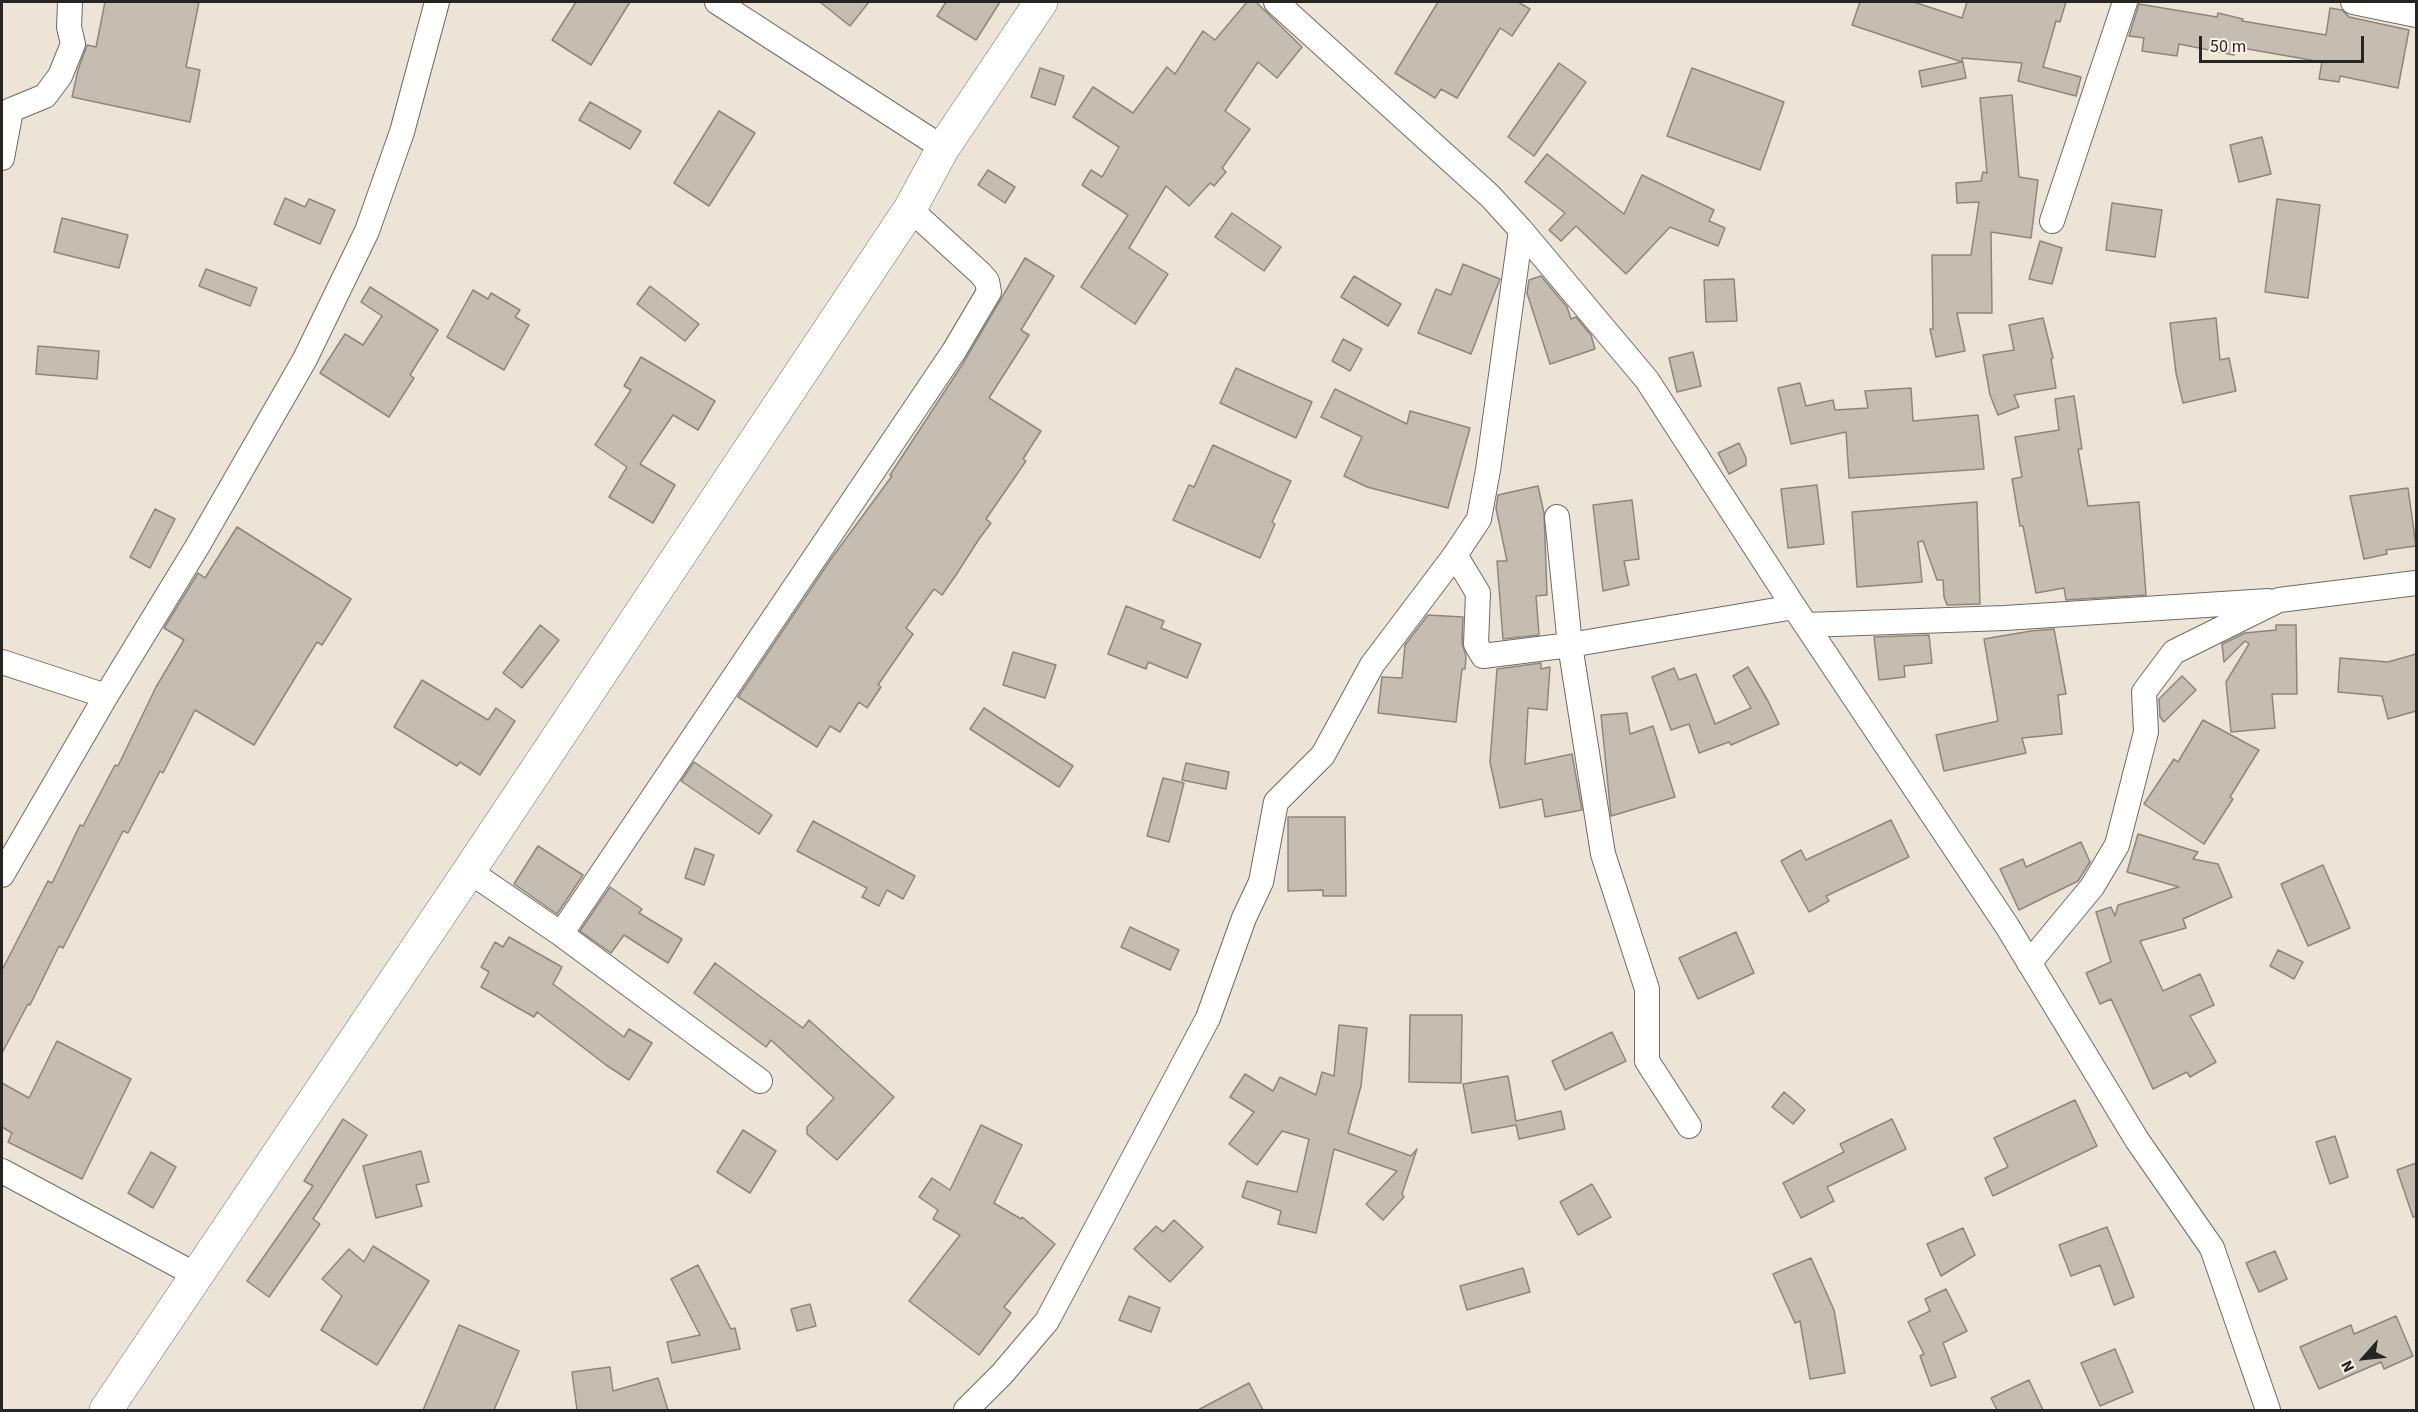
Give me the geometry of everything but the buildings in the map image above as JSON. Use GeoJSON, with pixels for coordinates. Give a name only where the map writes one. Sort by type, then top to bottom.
{"type":"FeatureCollection","features":[{"type":"Feature","properties":{"kind":"street"},"geometry":{"type":"LineString","coordinates":[[2,158],[6,115],[45,96],[60,76],[73,44],[69,27],[70,2]]}},
{"type":"Feature","properties":{"kind":"street"},"geometry":{"type":"LineString","coordinates":[[2,875],[106,696],[197,547],[305,358],[367,231],[402,132],[437,2]]}},
{"type":"Feature","properties":{"kind":"street"},"geometry":{"type":"LineString","coordinates":[[717,2],[943,148]]}},
{"type":"Feature","properties":{"kind":"street"},"geometry":{"type":"LineString","coordinates":[[106,1410],[470,871],[910,209],[943,148],[1041,2]]}},
{"type":"Feature","properties":{"kind":"street"},"geometry":{"type":"LineString","coordinates":[[1276,2],[1490,196],[1647,380],[2029,963],[2137,1140],[2212,1248],[2268,1410]]}},
{"type":"Feature","properties":{"kind":"street"},"geometry":{"type":"LineString","coordinates":[[2052,221],[2125,2]]}},
{"type":"Feature","properties":{"kind":"street"},"geometry":{"type":"LineString","coordinates":[[2353,2],[2416,15]]}},
{"type":"Feature","properties":{"kind":"street"},"geometry":{"type":"LineString","coordinates":[[561,934],[954,351],[989,292],[987,281],[980,273],[910,209]]}},
{"type":"Feature","properties":{"kind":"street"},"geometry":{"type":"LineString","coordinates":[[966,1410],[1002,1374],[1047,1321],[1208,1018],[1244,918],[1261,882],[1276,802],[1323,755],[1372,665],[1455,555],[1479,519],[1488,470],[1521,230]]}},
{"type":"Feature","properties":{"kind":"street"},"geometry":{"type":"LineString","coordinates":[[1557,517],[1570,645],[1603,854],[1647,989],[1647,1061],[1689,1126]]}},
{"type":"Feature","properties":{"kind":"street"},"geometry":{"type":"LineString","coordinates":[[1455,555],[1478,593],[1476,644],[1483,657],[1800,616],[2005,618],[2279,600],[2416,583]]}},
{"type":"Feature","properties":{"kind":"street"},"geometry":{"type":"LineString","coordinates":[[2029,963],[2092,887],[2117,845],[2146,732],[2144,692],[2174,652],[2279,600]]}},
{"type":"Feature","properties":{"kind":"street"},"geometry":{"type":"LineString","coordinates":[[2,662],[106,696]]}},
{"type":"Feature","properties":{"kind":"street"},"geometry":{"type":"LineString","coordinates":[[470,871],[561,934],[760,1081]]}},
{"type":"Feature","properties":{"kind":"street"},"geometry":{"type":"LineString","coordinates":[[2,1171],[196,1275]]}}]}
